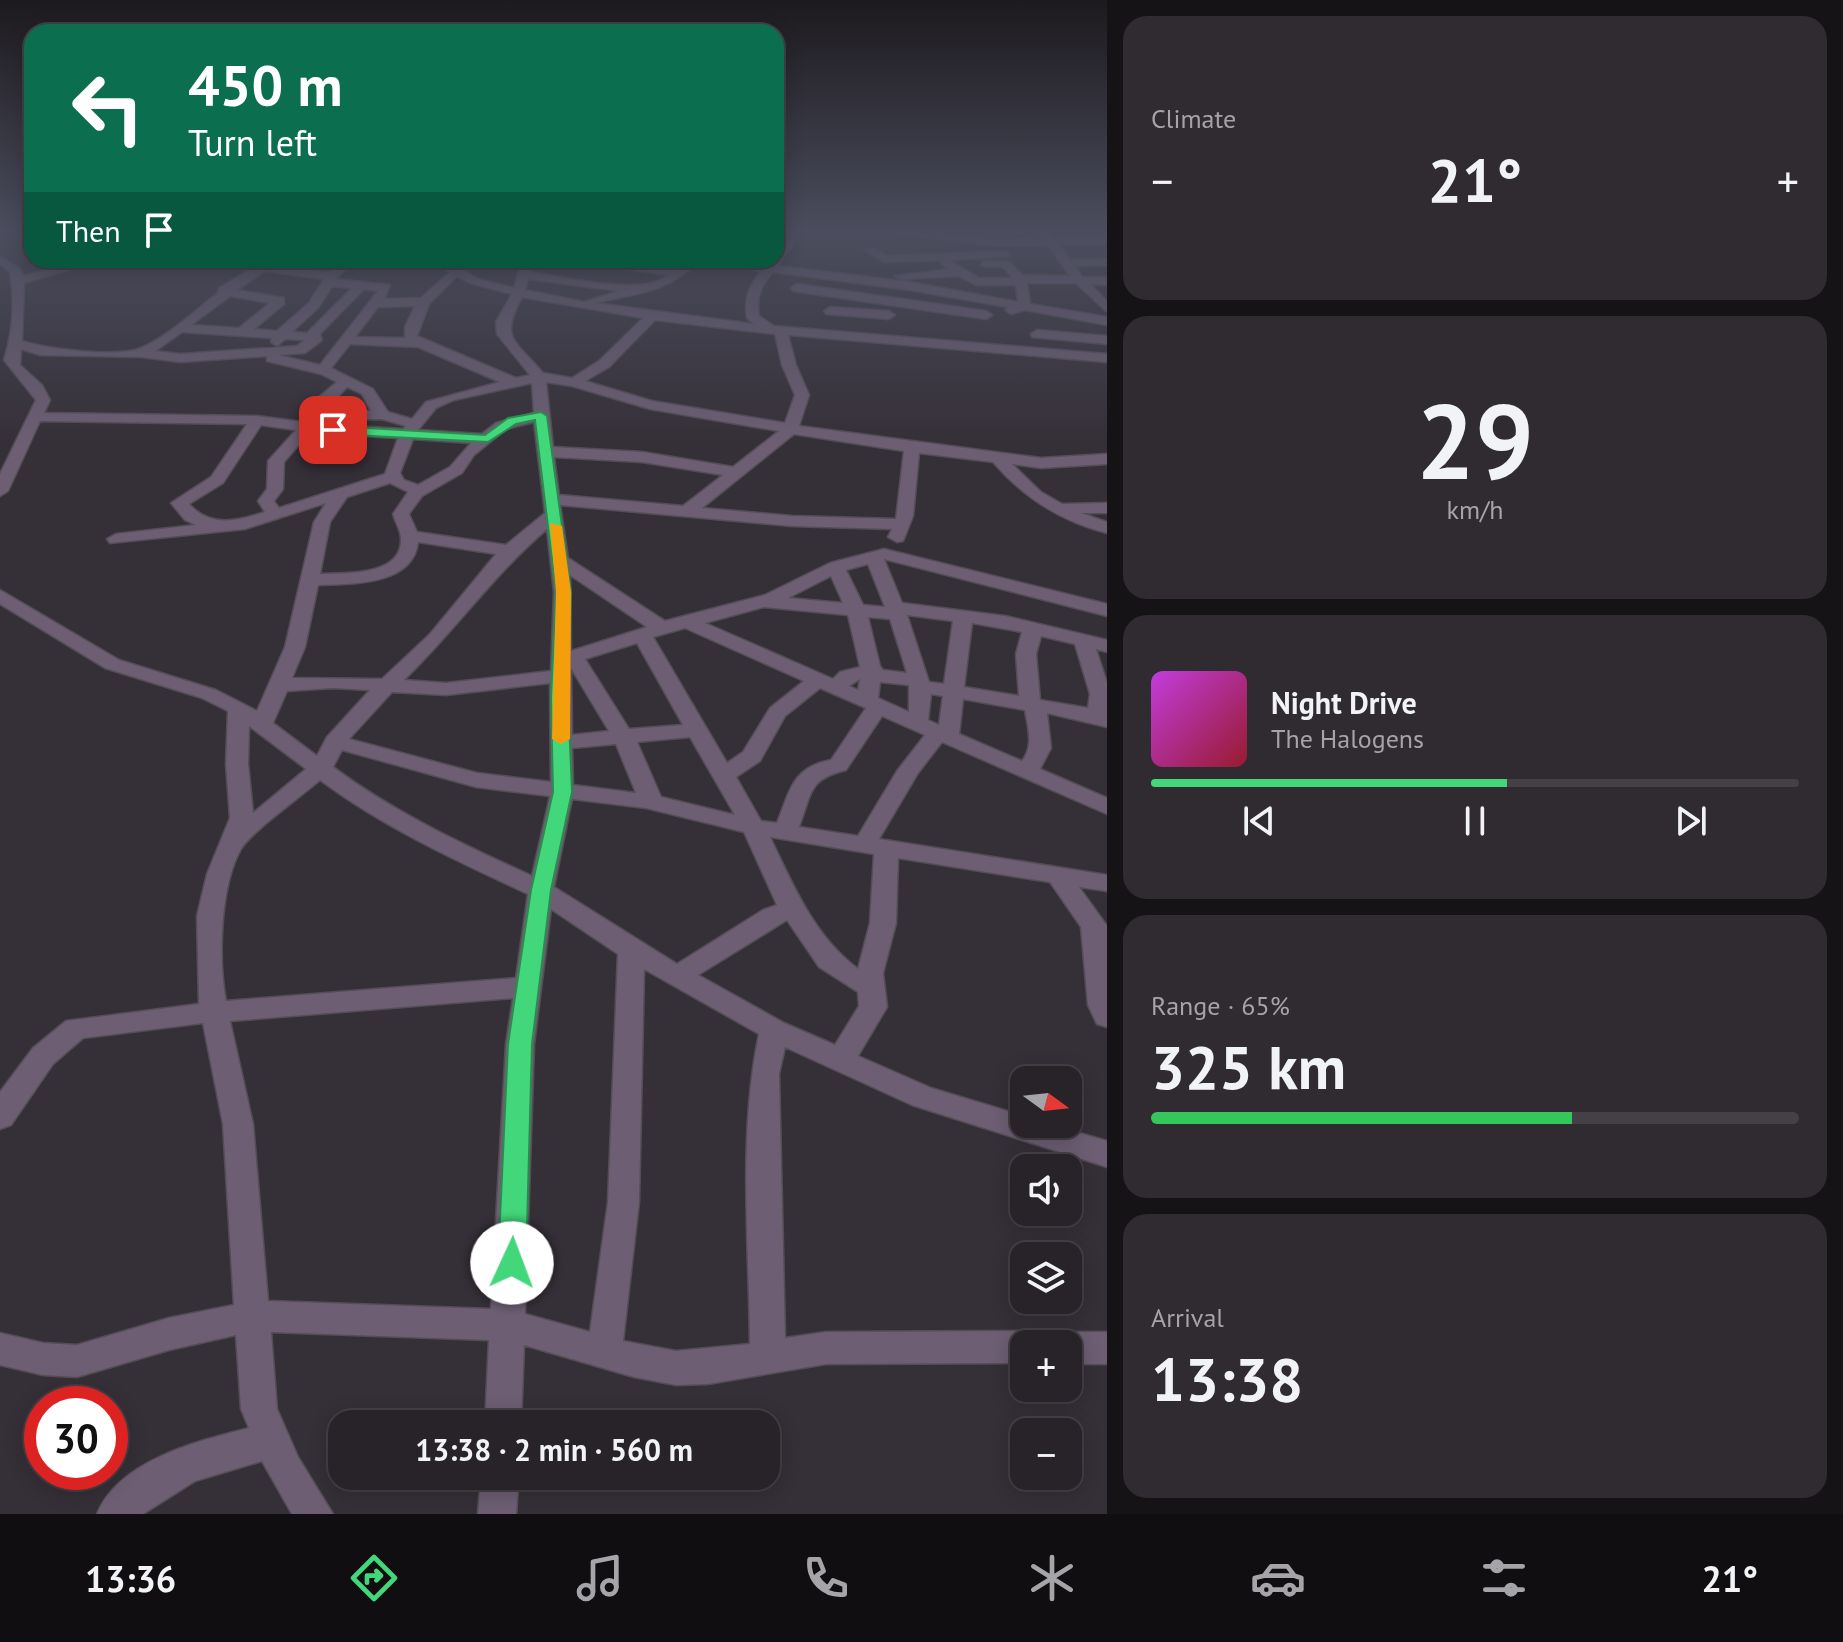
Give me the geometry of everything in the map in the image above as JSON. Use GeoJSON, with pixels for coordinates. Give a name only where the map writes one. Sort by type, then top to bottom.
{"type":"FeatureCollection","features":[{"type":"Feature","properties":{"kind":"street"},"geometry":{"type":"LineString","coordinates":[[0,491],[41,405],[41,392],[14,368],[11,360],[17,344],[18,304]]}},
{"type":"Feature","properties":{"kind":"street"},"geometry":{"type":"LineString","coordinates":[[142,353],[181,328],[209,304]]}},
{"type":"Feature","properties":{"kind":"street"},"geometry":{"type":"LineString","coordinates":[[222,356],[242,333],[277,304]]}},
{"type":"Feature","properties":{"kind":"street"},"geometry":{"type":"LineString","coordinates":[[17,344],[40,351],[142,353],[180,358],[302,350],[342,304]]}},
{"type":"Feature","properties":{"kind":"street"},"geometry":{"type":"LineString","coordinates":[[323,370],[374,304]]}},
{"type":"Feature","properties":{"kind":"street"},"geometry":{"type":"LineString","coordinates":[[356,327],[400,326],[422,304]]}},
{"type":"Feature","properties":{"kind":"street"},"geometry":{"type":"LineString","coordinates":[[504,1410],[520,1044],[541,890],[562,792],[565,665],[563,592],[539,377],[503,334],[502,322],[512,304]]}},
{"type":"Feature","properties":{"kind":"street"},"geometry":{"type":"LineString","coordinates":[[575,304],[654,317],[883,339],[965,332],[1018,323]]}},
{"type":"Feature","properties":{"kind":"street"},"geometry":{"type":"LineString","coordinates":[[574,382],[604,364],[654,317],[663,304]]}},
{"type":"Feature","properties":{"kind":"street"},"geometry":{"type":"LineString","coordinates":[[686,512],[790,430],[802,395],[775,330],[753,318],[749,304]]}},
{"type":"Feature","properties":{"kind":"street"},"geometry":{"type":"LineString","coordinates":[[823,335],[831,304]]}},
{"type":"Feature","properties":{"kind":"street"},"geometry":{"type":"LineString","coordinates":[[872,304],[891,309]]}},
{"type":"Feature","properties":{"kind":"street"},"geometry":{"type":"LineString","coordinates":[[1001,304],[1107,321]]}},
{"type":"Feature","properties":{"kind":"street"},"geometry":{"type":"LineString","coordinates":[[1026,304],[1041,351]]}},
{"type":"Feature","properties":{"kind":"street"},"geometry":{"type":"LineString","coordinates":[[270,353],[280,335],[313,305],[339,307]]}},
{"type":"Feature","properties":{"kind":"street"},"geometry":{"type":"LineString","coordinates":[[830,311],[891,309],[986,315],[1027,308]]}},
{"type":"Feature","properties":{"kind":"street"},"geometry":{"type":"LineString","coordinates":[[883,339],[891,309]]}},
{"type":"Feature","properties":{"kind":"street"},"geometry":{"type":"LineString","coordinates":[[965,332],[986,315]]}},
{"type":"Feature","properties":{"kind":"street"},"geometry":{"type":"LineString","coordinates":[[400,326],[420,343],[513,382]]}},
{"type":"Feature","properties":{"kind":"street"},"geometry":{"type":"LineString","coordinates":[[181,328],[420,343]]}},
{"type":"Feature","properties":{"kind":"street"},"geometry":{"type":"LineString","coordinates":[[965,332],[1041,351],[1107,358]]}},
{"type":"Feature","properties":{"kind":"street"},"geometry":{"type":"LineString","coordinates":[[1037,334],[1107,340]]}},
{"type":"Feature","properties":{"kind":"street"},"geometry":{"type":"LineString","coordinates":[[270,353],[282,362],[323,370],[368,392],[380,412],[411,429]]}},
{"type":"Feature","properties":{"kind":"street"},"geometry":{"type":"LineString","coordinates":[[310,422],[431,405],[539,377],[574,382],[650,405],[912,448],[1041,463],[1107,459]]}},
{"type":"Feature","properties":{"kind":"street"},"geometry":{"type":"LineString","coordinates":[[275,514],[266,501],[275,489],[276,461],[310,422],[323,401],[346,381]]}},
{"type":"Feature","properties":{"kind":"street"},"geometry":{"type":"LineString","coordinates":[[392,477],[411,429],[431,405]]}},
{"type":"Feature","properties":{"kind":"street"},"geometry":{"type":"LineString","coordinates":[[310,580],[386,573],[404,556],[410,536],[403,523],[402,510],[419,491],[456,470],[469,452],[512,421],[541,416]]}},
{"type":"Feature","properties":{"kind":"street"},"geometry":{"type":"LineString","coordinates":[[34,417],[310,422],[411,429],[488,439]]}},
{"type":"Feature","properties":{"kind":"street"},"geometry":{"type":"LineString","coordinates":[[217,528],[191,516],[179,503],[217,480],[257,420]]}},
{"type":"Feature","properties":{"kind":"street"},"geometry":{"type":"LineString","coordinates":[[879,555],[903,524],[912,448]]}},
{"type":"Feature","properties":{"kind":"street"},"geometry":{"type":"LineString","coordinates":[[545,452],[623,453],[688,461],[737,473]]}},
{"type":"Feature","properties":{"kind":"street"},"geometry":{"type":"LineString","coordinates":[[999,459],[1030,495],[1052,508],[1107,528]]}},
{"type":"Feature","properties":{"kind":"street"},"geometry":{"type":"LineString","coordinates":[[392,477],[398,483],[419,491]]}},
{"type":"Feature","properties":{"kind":"street"},"geometry":{"type":"LineString","coordinates":[[116,539],[217,528],[275,514],[392,477]]}},
{"type":"Feature","properties":{"kind":"street"},"geometry":{"type":"LineString","coordinates":[[314,1514],[285,1470],[259,1409],[238,1124],[214,1012],[210,916],[219,874],[242,818],[237,764],[250,718],[282,685],[295,647],[322,522],[342,492]]}},
{"type":"Feature","properties":{"kind":"street"},"geometry":{"type":"LineString","coordinates":[[233,842],[322,767],[335,742],[437,638],[463,601],[552,507],[903,524]]}},
{"type":"Feature","properties":{"kind":"street"},"geometry":{"type":"LineString","coordinates":[[1052,508],[1107,508]]}},
{"type":"Feature","properties":{"kind":"street"},"geometry":{"type":"LineString","coordinates":[[410,536],[508,551]]}},
{"type":"Feature","properties":{"kind":"street"},"geometry":{"type":"LineString","coordinates":[[879,555],[923,703],[917,722]]}},
{"type":"Feature","properties":{"kind":"street"},"geometry":{"type":"LineString","coordinates":[[282,685],[333,682],[385,688],[446,689],[565,665],[685,621],[763,602],[836,567],[879,555],[1107,610]]}},
{"type":"Feature","properties":{"kind":"street"},"geometry":{"type":"LineString","coordinates":[[559,560],[652,632],[696,730],[753,827],[792,909],[828,960],[870,986]]}},
{"type":"Feature","properties":{"kind":"street"},"geometry":{"type":"LineString","coordinates":[[785,832],[806,780],[816,769],[838,765],[873,704],[873,673],[855,609],[836,567]]}},
{"type":"Feature","properties":{"kind":"street"},"geometry":{"type":"LineString","coordinates":[[0,596],[112,664],[209,694],[322,767],[366,803],[427,838],[541,890],[631,950],[774,1030],[922,1097],[1107,1154]]}},
{"type":"Feature","properties":{"kind":"street"},"geometry":{"type":"LineString","coordinates":[[763,602],[963,617],[1033,628],[1107,646]]}},
{"type":"Feature","properties":{"kind":"street"},"geometry":{"type":"LineString","coordinates":[[841,1060],[873,1007],[870,973],[883,923],[875,847],[908,771],[944,734],[956,694],[963,617]]}},
{"type":"Feature","properties":{"kind":"street"},"geometry":{"type":"LineString","coordinates":[[685,621],[1107,805]]}},
{"type":"Feature","properties":{"kind":"street"},"geometry":{"type":"LineString","coordinates":[[1027,769],[1037,761],[1042,727],[1033,705],[1026,654],[1033,628]]}},
{"type":"Feature","properties":{"kind":"street"},"geometry":{"type":"LineString","coordinates":[[723,776],[752,756],[777,712],[847,676],[873,673],[956,694],[1033,705],[1102,720],[1100,694],[1084,641]]}},
{"type":"Feature","properties":{"kind":"street"},"geometry":{"type":"LineString","coordinates":[[565,665],[622,736],[632,752],[651,802]]}},
{"type":"Feature","properties":{"kind":"street"},"geometry":{"type":"LineString","coordinates":[[561,742],[696,730]]}},
{"type":"Feature","properties":{"kind":"street"},"geometry":{"type":"LineString","coordinates":[[335,742],[476,780],[651,802],[753,827],[1107,883]]}},
{"type":"Feature","properties":{"kind":"street"},"geometry":{"type":"LineString","coordinates":[[1058,875],[1094,926],[1102,1005],[1107,1017]]}},
{"type":"Feature","properties":{"kind":"street"},"geometry":{"type":"LineString","coordinates":[[677,976],[772,916],[792,909]]}},
{"type":"Feature","properties":{"kind":"street"},"geometry":{"type":"LineString","coordinates":[[604,1352],[619,1265],[630,1096],[631,950]]}},
{"type":"Feature","properties":{"kind":"street"},"geometry":{"type":"LineString","coordinates":[[0,1117],[33,1067],[59,1038],[76,1028],[214,1012],[528,987]]}},
{"type":"Feature","properties":{"kind":"street"},"geometry":{"type":"LineString","coordinates":[[768,1357],[763,1113],[765,1074],[774,1030]]}},
{"type":"Feature","properties":{"kind":"street"},"geometry":{"type":"LineString","coordinates":[[0,1349],[43,1359],[77,1361],[169,1334],[254,1316],[510,1325],[604,1352],[676,1368],[708,1367],[826,1348],[1010,1347]]}},
{"type":"Feature","properties":{"kind":"street"},"geometry":{"type":"LineString","coordinates":[[1082,1348],[1107,1348]]}},
{"type":"Feature","properties":{"kind":"street"},"geometry":{"type":"LineString","coordinates":[[116,1514],[168,1473],[191,1460],[272,1440]]}},
{"type":"Feature","properties":{"kind":"street"},"geometry":{"type":"LineString","coordinates":[[497,1514],[499,1490]]}},
{"type":"Feature","properties":{"kind":"slow traffic"},"geometry":{"type":"LineString","coordinates":[[555,526],[563,592],[561,739]]}},
{"type":"Feature","properties":{"kind":"route"},"geometry":{"type":"LineString","coordinates":[[333,430],[488,439],[501,426],[512,421],[541,416],[563,592],[560,698],[562,792],[541,890],[520,1044],[512,1263]]}}]}
